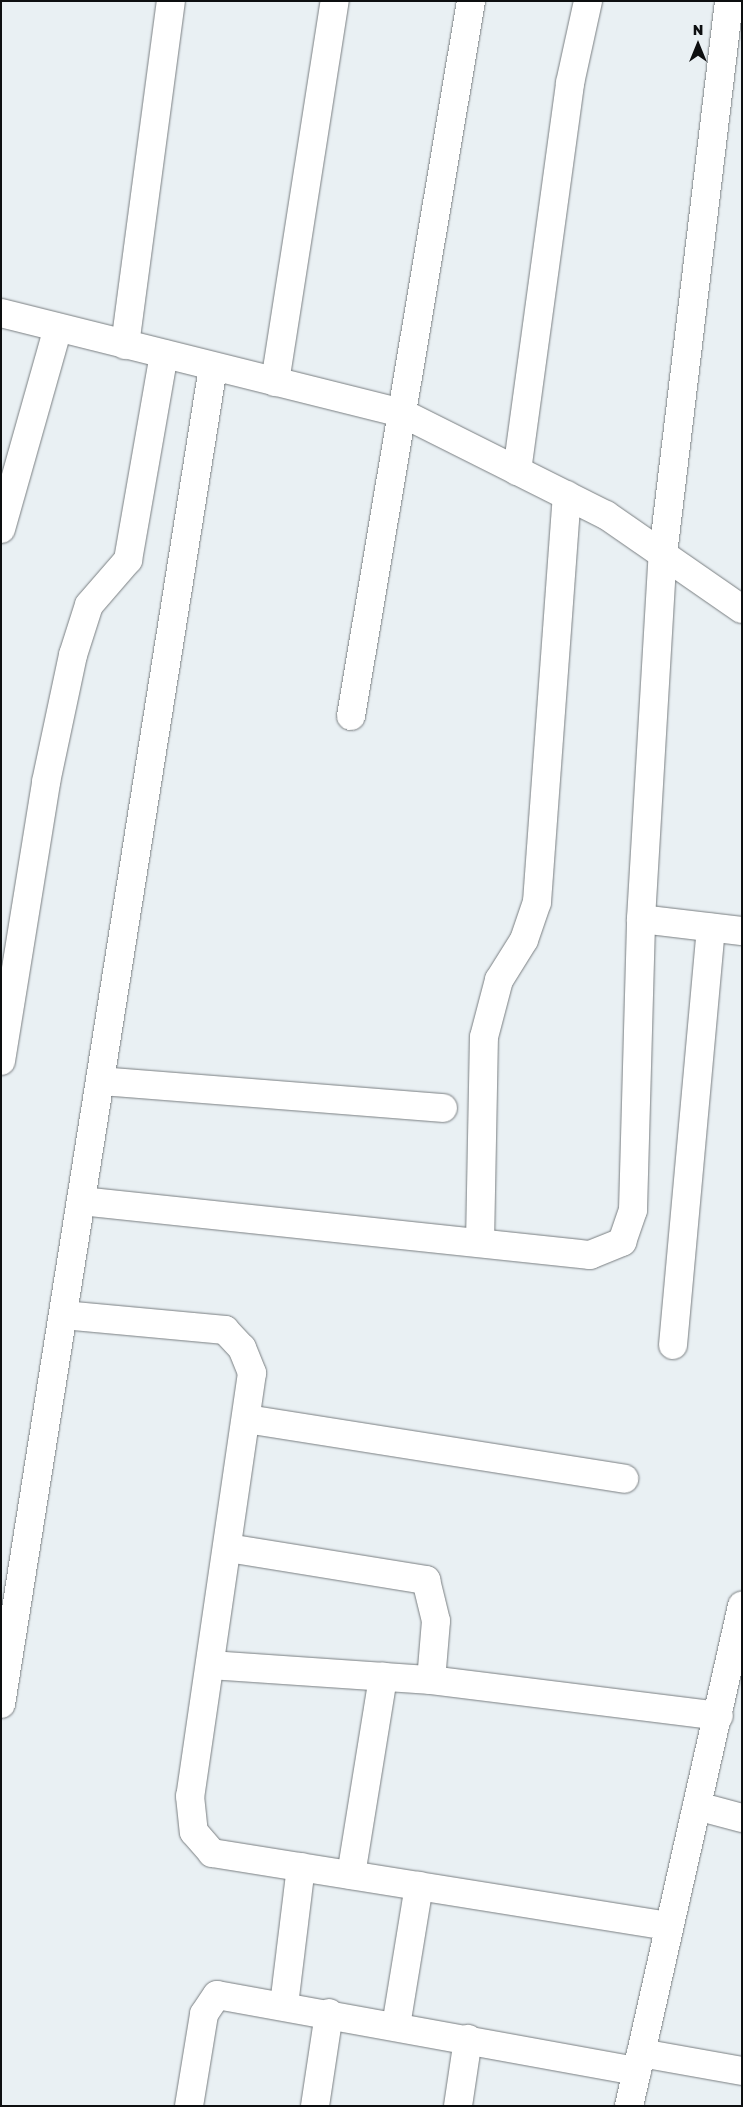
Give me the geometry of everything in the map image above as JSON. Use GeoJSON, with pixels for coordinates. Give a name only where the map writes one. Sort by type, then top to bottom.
{"type":"FeatureCollection","features":[{"type":"Feature","properties":{"kind":"street"},"geometry":{"type":"LineString","coordinates":[[125,345],[172,1]]}},
{"type":"Feature","properties":{"kind":"street"},"geometry":{"type":"LineString","coordinates":[[274,382],[335,1]]}},
{"type":"Feature","properties":{"kind":"street"},"geometry":{"type":"LineString","coordinates":[[351,716],[471,1]]}},
{"type":"Feature","properties":{"kind":"street"},"geometry":{"type":"LineString","coordinates":[[517,470],[570,84],[588,1]]}},
{"type":"Feature","properties":{"kind":"street"},"geometry":{"type":"LineString","coordinates":[[81,1201],[590,1255],[622,1242],[633,1210],[641,919],[663,554],[729,1]]}},
{"type":"Feature","properties":{"kind":"street"},"geometry":{"type":"LineString","coordinates":[[1,313],[402,413],[606,515],[742,609]]}},
{"type":"Feature","properties":{"kind":"street"},"geometry":{"type":"LineString","coordinates":[[1,528],[58,328]]}},
{"type":"Feature","properties":{"kind":"street"},"geometry":{"type":"LineString","coordinates":[[1,1061],[46,782],[73,655],[89,605],[128,560],[164,354]]}},
{"type":"Feature","properties":{"kind":"street"},"geometry":{"type":"LineString","coordinates":[[1,1704],[213,367]]}},
{"type":"Feature","properties":{"kind":"street"},"geometry":{"type":"LineString","coordinates":[[480,1243],[484,1037],[499,980],[524,940],[537,902],[567,496]]}},
{"type":"Feature","properties":{"kind":"street"},"geometry":{"type":"LineString","coordinates":[[641,919],[742,931]]}},
{"type":"Feature","properties":{"kind":"street"},"geometry":{"type":"LineString","coordinates":[[673,1346],[711,928]]}},
{"type":"Feature","properties":{"kind":"street"},"geometry":{"type":"LineString","coordinates":[[100,1080],[443,1108]]}},
{"type":"Feature","properties":{"kind":"street"},"geometry":{"type":"LineString","coordinates":[[63,1315],[225,1330],[242,1348],[252,1372],[247,1419],[190,1796],[194,1832],[212,1853],[670,1926]]}},
{"type":"Feature","properties":{"kind":"street"},"geometry":{"type":"LineString","coordinates":[[247,1419],[624,1479]]}},
{"type":"Feature","properties":{"kind":"street"},"geometry":{"type":"LineString","coordinates":[[228,1548],[426,1580],[436,1621],[431,1680]]}},
{"type":"Feature","properties":{"kind":"street"},"geometry":{"type":"LineString","coordinates":[[629,2106],[719,1716],[741,1610]]}},
{"type":"Feature","properties":{"kind":"street"},"geometry":{"type":"LineString","coordinates":[[210,1664],[431,1680],[719,1716]]}},
{"type":"Feature","properties":{"kind":"street"},"geometry":{"type":"LineString","coordinates":[[350,1875],[383,1677]]}},
{"type":"Feature","properties":{"kind":"street"},"geometry":{"type":"LineString","coordinates":[[697,1806],[742,1818]]}},
{"type":"Feature","properties":{"kind":"street"},"geometry":{"type":"LineString","coordinates":[[284,2005],[301,1867]]}},
{"type":"Feature","properties":{"kind":"street"},"geometry":{"type":"LineString","coordinates":[[396,2026],[419,1886]]}},
{"type":"Feature","properties":{"kind":"street"},"geometry":{"type":"LineString","coordinates":[[189,2106],[204,2014],[217,1995],[284,2005],[468,2039],[639,2062],[742,2071]]}},
{"type":"Feature","properties":{"kind":"street"},"geometry":{"type":"LineString","coordinates":[[315,2106],[329,2013]]}},
{"type":"Feature","properties":{"kind":"street"},"geometry":{"type":"LineString","coordinates":[[458,2106],[468,2039]]}}]}
